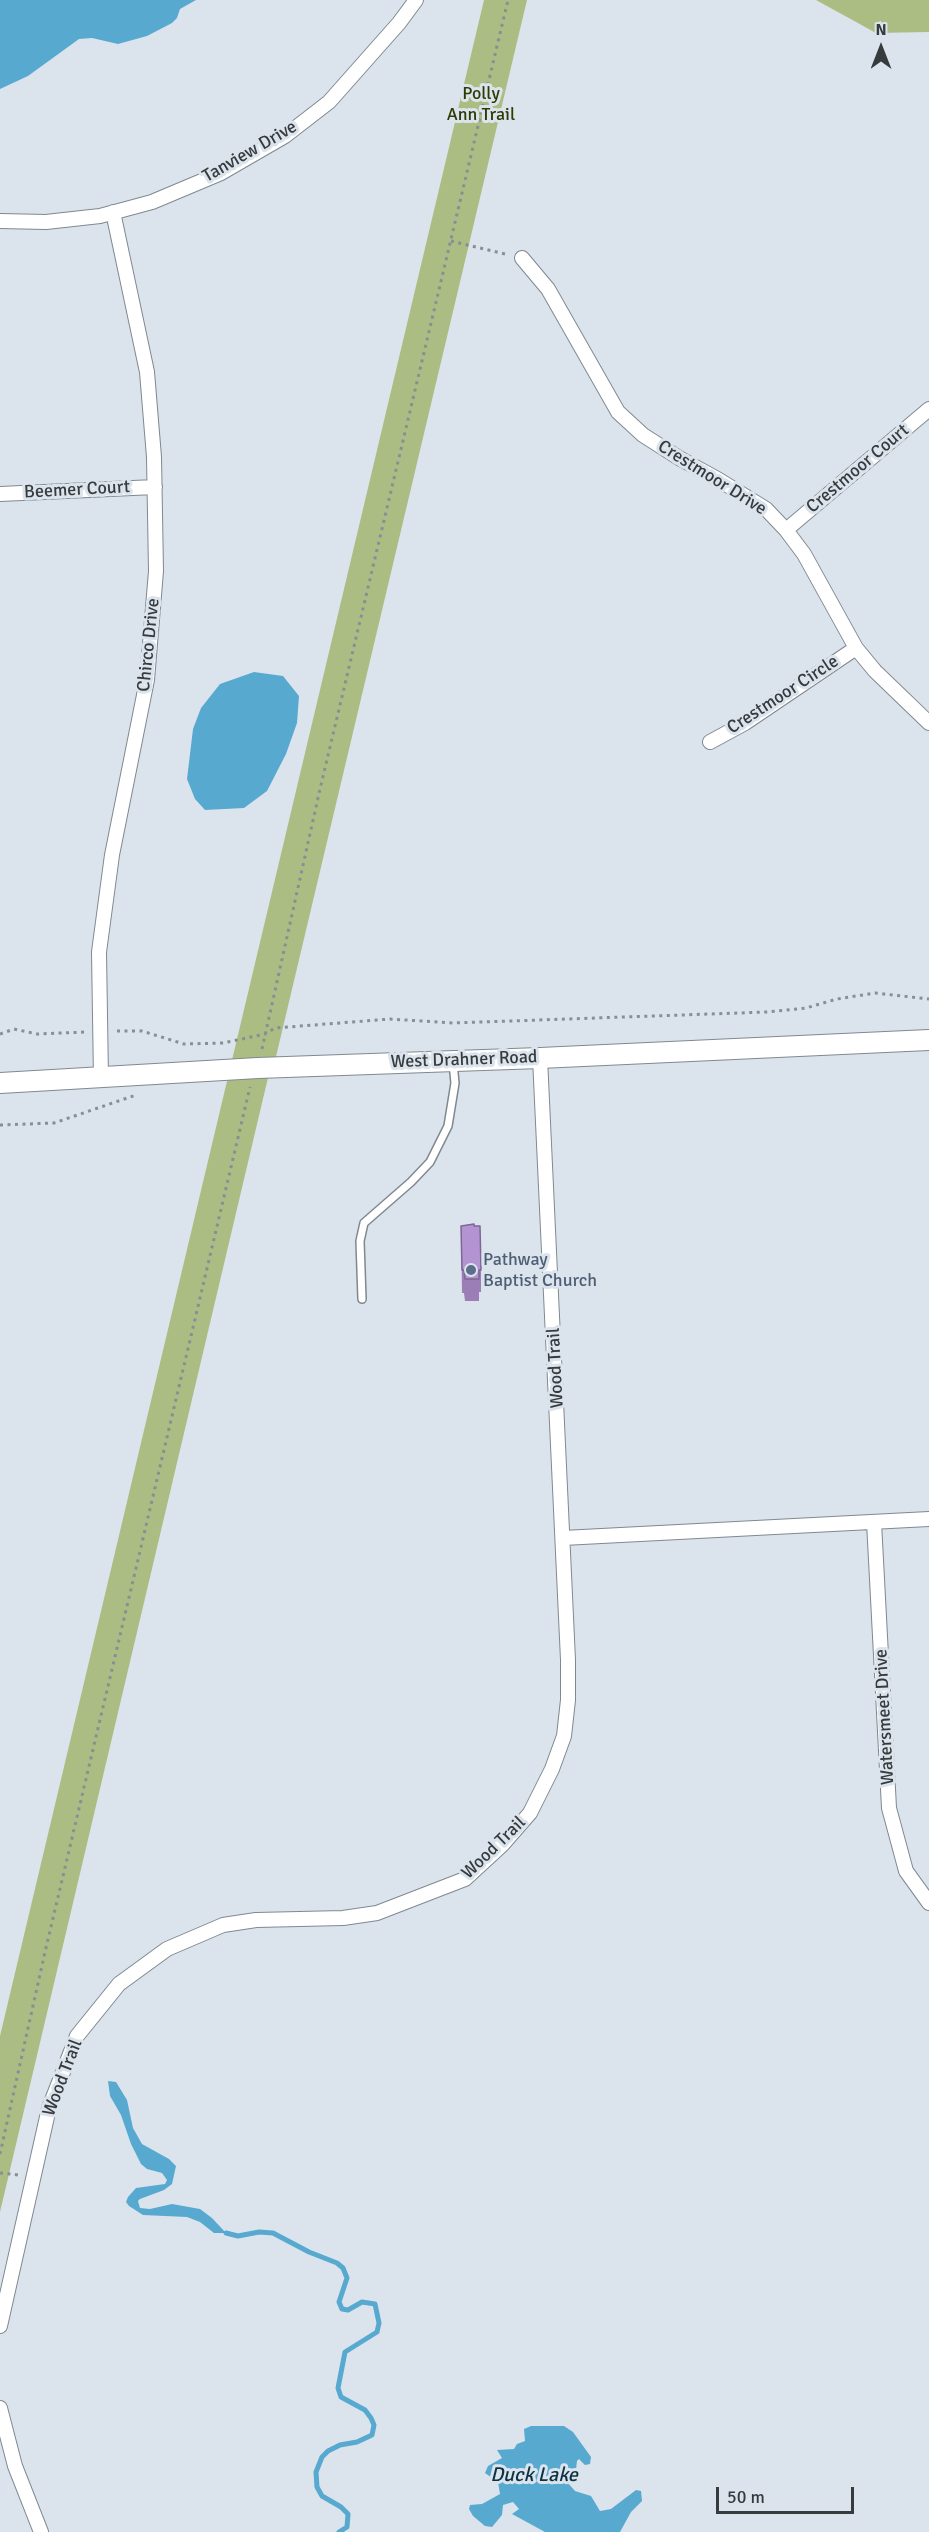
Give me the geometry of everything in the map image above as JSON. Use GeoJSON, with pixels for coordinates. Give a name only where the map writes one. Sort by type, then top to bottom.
{"type":"FeatureCollection","features":[{"type":"Feature","properties":{"kind":"street","name":"Tanview Drive"},"geometry":{"type":"LineString","coordinates":[[0,221],[46,222],[112,212],[152,202],[221,173],[285,136],[329,102],[416,0]]}},
{"type":"Feature","properties":{"kind":"street","name":"Chirco Drive"},"geometry":{"type":"LineString","coordinates":[[101,1079],[99,952],[112,855],[147,680],[156,571],[155,487],[147,372],[112,212]]}},
{"type":"Feature","properties":{"kind":"street","name":"Crestmoor Drive"},"geometry":{"type":"LineString","coordinates":[[522,258],[548,289],[618,412],[643,435],[766,509],[804,554],[856,648],[875,671],[929,723]]}},
{"type":"Feature","properties":{"kind":"street","name":"Crestmoor Court"},"geometry":{"type":"LineString","coordinates":[[786,530],[929,409]]}},
{"type":"Feature","properties":{"kind":"street","name":"Beemer Court"},"geometry":{"type":"LineString","coordinates":[[0,494],[155,487]]}},
{"type":"Feature","properties":{"kind":"street","name":"Crestmoor Circle"},"geometry":{"type":"LineString","coordinates":[[710,742],[745,723],[856,648]]}},
{"type":"Feature","properties":{"kind":"street","name":"West Drahner Road"},"geometry":{"type":"LineString","coordinates":[[0,1083],[101,1079],[258,1068],[929,1040]]}},
{"type":"Feature","properties":{"kind":"street","name":"Wood Trail"},"geometry":{"type":"LineString","coordinates":[[0,2326],[49,2108],[77,2036],[119,1984],[166,1949],[223,1925],[256,1920],[343,1918],[377,1913],[465,1879],[503,1844],[530,1813],[552,1769],[564,1736],[568,1660],[540,1058]]}},
{"type":"Feature","properties":{"kind":"street"},"geometry":{"type":"LineString","coordinates":[[563,1538],[929,1519]]}},
{"type":"Feature","properties":{"kind":"street","name":"Watersmeet Drive"},"geometry":{"type":"LineString","coordinates":[[874,1522],[889,1808],[906,1871],[929,1903]]}},
{"type":"Feature","properties":{"kind":"street"},"geometry":{"type":"LineString","coordinates":[[0,2408],[15,2466],[41,2532]]}},
{"type":"Feature","properties":{"kind":"lane"},"geometry":{"type":"LineString","coordinates":[[362,1299],[360,1241],[364,1223],[430,1162],[448,1126],[455,1083],[453,1061]]}},
{"type":"Feature","properties":{"kind":"path"},"geometry":{"type":"LineString","coordinates":[[451,241],[522,258]]}},
{"type":"Feature","properties":{"kind":"path"},"geometry":{"type":"LineString","coordinates":[[0,1034],[14,1029],[37,1034],[142,1031],[184,1044],[223,1042],[265,1034],[275,1028],[390,1019],[453,1023],[767,1012],[806,1008],[837,999],[875,993],[929,999]]}},
{"type":"Feature","properties":{"kind":"path"},"geometry":{"type":"LineString","coordinates":[[240,1086],[250,1086]]}},
{"type":"Feature","properties":{"kind":"path"},"geometry":{"type":"LineString","coordinates":[[0,1125],[54,1123],[143,1093]]}},
{"type":"Feature","properties":{"kind":"green space","name":"Polly Ann Trail"},"geometry":{"type":"Polygon","coordinates":[[[484,0],[527,0],[274,1065],[271,1065],[0,2212],[0,2036],[484,0]]]}},
{"type":"Feature","properties":{"kind":"green space"},"geometry":{"type":"Polygon","coordinates":[[[816,0],[929,0],[929,32],[876,33],[816,0]]]}},
{"type":"Feature","properties":{"kind":"water"},"geometry":{"type":"Polygon","coordinates":[[[0,0],[196,0],[180,9],[177,18],[172,23],[147,36],[118,44],[92,38],[79,39],[28,76],[0,89],[0,0]]]}},
{"type":"Feature","properties":{"kind":"water"},"geometry":{"type":"Polygon","coordinates":[[[254,672],[283,676],[299,696],[297,723],[286,754],[267,791],[244,808],[205,810],[195,799],[187,779],[193,729],[201,708],[220,684],[254,672]]]}},
{"type":"Feature","properties":{"kind":"water"},"geometry":{"type":"Polygon","coordinates":[[[108,2081],[116,2082],[127,2100],[133,2128],[142,2144],[169,2159],[176,2166],[172,2184],[164,2190],[140,2199],[138,2201],[140,2208],[150,2209],[172,2204],[200,2209],[226,2233],[214,2233],[200,2222],[187,2217],[143,2215],[129,2206],[126,2202],[136,2188],[165,2184],[167,2180],[162,2173],[147,2169],[141,2164],[121,2115],[110,2096],[108,2081]]]}},
{"type":"Feature","properties":{"kind":"water","name":"Duck Lake"},"geometry":{"type":"Polygon","coordinates":[[[531,2426],[564,2426],[573,2432],[591,2457],[590,2464],[585,2465],[579,2459],[577,2461],[576,2470],[567,2478],[567,2482],[575,2491],[591,2496],[600,2511],[611,2509],[636,2490],[641,2491],[642,2501],[631,2512],[620,2532],[545,2532],[512,2514],[519,2509],[513,2502],[503,2505],[502,2515],[492,2527],[485,2526],[473,2516],[469,2509],[470,2505],[482,2504],[500,2494],[498,2482],[485,2473],[488,2466],[502,2458],[497,2450],[514,2449],[517,2444],[525,2441],[524,2429],[531,2426]]]}},
{"type":"Feature","properties":{"kind":"building"},"geometry":{"type":"Polygon","coordinates":[[[474,1224],[474,1226],[480,1226],[481,1270],[479,1270],[479,1279],[465,1279],[464,1270],[462,1270],[461,1226],[474,1224]]]}},
{"type":"Feature","properties":{"kind":"waterway"},"geometry":{"type":"LineString","coordinates":[[226,2233],[238,2236],[259,2232],[273,2233],[309,2252],[337,2263],[343,2268],[347,2278],[339,2302],[342,2309],[348,2310],[362,2302],[375,2304],[379,2323],[377,2332],[345,2352],[338,2388],[341,2397],[365,2410],[371,2418],[374,2425],[372,2435],[328,2451],[322,2457],[316,2472],[317,2487],[322,2496],[348,2514],[347,2527],[339,2532]]}},
{"type":"Feature","properties":{"kind":"place","name":"Pathway Baptist Church"},"geometry":{"type":"Point","coordinates":[471,1270]}}]}
